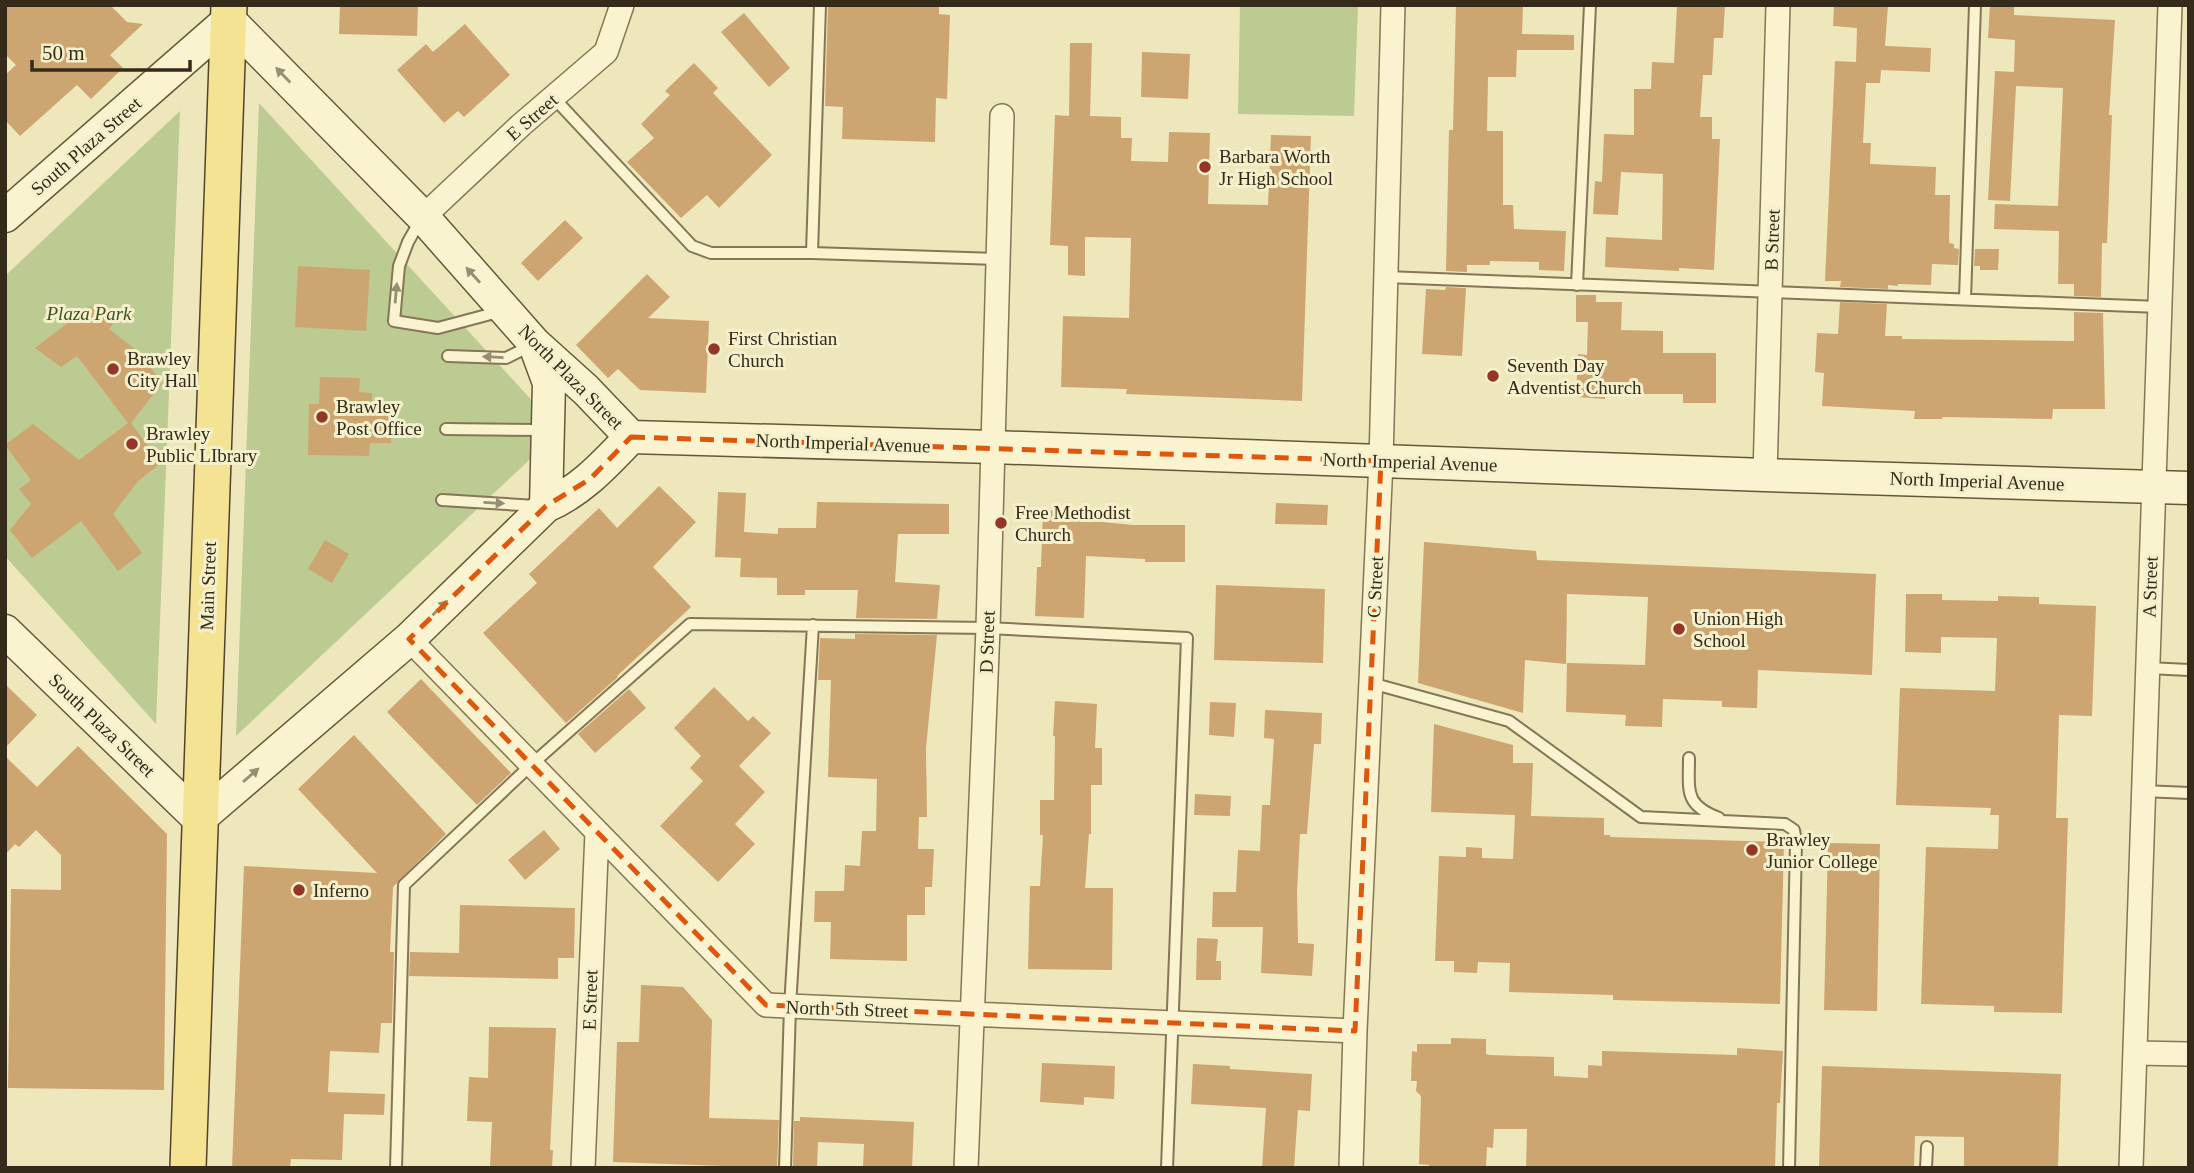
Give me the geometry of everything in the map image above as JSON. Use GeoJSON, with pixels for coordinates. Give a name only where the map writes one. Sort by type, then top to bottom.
{"type":"FeatureCollection","features":[{"type":"Feature","properties":{"kind":"main road","name":"Main Street"},"geometry":{"type":"LineString","coordinates":[[188,1168],[229,13]]}},
{"type":"Feature","properties":{"kind":"street","name":"E Street"},"geometry":{"type":"LineString","coordinates":[[423,217],[521,125],[606,52],[622,5]]}},
{"type":"Feature","properties":{"kind":"street","name":"C Street"},"geometry":{"type":"LineString","coordinates":[[1351,1168],[1381,461],[1393,5]]}},
{"type":"Feature","properties":{"kind":"street","name":"B Street"},"geometry":{"type":"LineString","coordinates":[[1765,475],[1778,5]]}},
{"type":"Feature","properties":{"kind":"street","name":"A Street"},"geometry":{"type":"LineString","coordinates":[[2131,1168],[2169,5]]}},
{"type":"Feature","properties":{"kind":"street","name":"South Plaza Street"},"geometry":{"type":"LineString","coordinates":[[10,204],[229,13]]}},
{"type":"Feature","properties":{"kind":"street","name":"North Plaza Street"},"geometry":{"type":"LineString","coordinates":[[199,819],[409,639],[546,506],[563,499],[590,479],[631,437],[586,390],[535,344],[423,217],[229,13]]}},
{"type":"Feature","properties":{"kind":"street","name":"D Street"},"geometry":{"type":"LineString","coordinates":[[966,1168],[988,628],[1002,116]]}},
{"type":"Feature","properties":{"kind":"street"},"geometry":{"type":"LineString","coordinates":[[535,344],[549,383],[546,506]]}},
{"type":"Feature","properties":{"kind":"street","name":"North Imperial Avenue"},"geometry":{"type":"LineString","coordinates":[[631,437],[2189,488]]}},
{"type":"Feature","properties":{"kind":"street","name":"South Plaza Street"},"geometry":{"type":"LineString","coordinates":[[5,631],[199,819]]}},
{"type":"Feature","properties":{"kind":"street","name":"North 5th Street"},"geometry":{"type":"LineString","coordinates":[[409,639],[766,1005],[1355,1031]]}},
{"type":"Feature","properties":{"kind":"street","name":"E Street"},"geometry":{"type":"LineString","coordinates":[[583,1168],[597,832]]}},
{"type":"Feature","properties":{"kind":"street"},"geometry":{"type":"LineString","coordinates":[[2135,1053],[2189,1054]]}},
{"type":"Feature","properties":{"kind":"lane"},"geometry":{"type":"LineString","coordinates":[[812,253],[820,5]]}},
{"type":"Feature","properties":{"kind":"lane"},"geometry":{"type":"LineString","coordinates":[[1577,285],[1590,5]]}},
{"type":"Feature","properties":{"kind":"lane"},"geometry":{"type":"LineString","coordinates":[[1965,299],[1975,5]]}},
{"type":"Feature","properties":{"kind":"lane"},"geometry":{"type":"LineString","coordinates":[[554,98],[692,246],[711,253],[812,253],[998,259]]}},
{"type":"Feature","properties":{"kind":"lane"},"geometry":{"type":"LineString","coordinates":[[423,217],[408,242],[398,267],[394,321],[438,328],[504,310]]}},
{"type":"Feature","properties":{"kind":"lane"},"geometry":{"type":"LineString","coordinates":[[1386,277],[2160,307]]}},
{"type":"Feature","properties":{"kind":"lane"},"geometry":{"type":"LineString","coordinates":[[448,356],[506,358],[535,344]]}},
{"type":"Feature","properties":{"kind":"lane"},"geometry":{"type":"LineString","coordinates":[[446,429],[548,430]]}},
{"type":"Feature","properties":{"kind":"lane"},"geometry":{"type":"LineString","coordinates":[[442,500],[546,506]]}},
{"type":"Feature","properties":{"kind":"lane"},"geometry":{"type":"LineString","coordinates":[[396,1168],[404,885],[531,765],[690,624],[988,628],[1187,638],[1167,1168]]}},
{"type":"Feature","properties":{"kind":"lane"},"geometry":{"type":"LineString","coordinates":[[785,1168],[790,1007],[813,625]]}},
{"type":"Feature","properties":{"kind":"lane"},"geometry":{"type":"LineString","coordinates":[[2148,668],[2189,670]]}},
{"type":"Feature","properties":{"kind":"lane"},"geometry":{"type":"LineString","coordinates":[[1371,683],[1509,721],[1641,817],[1784,824],[1794,830],[1797,842],[1789,1168]]}},
{"type":"Feature","properties":{"kind":"lane"},"geometry":{"type":"LineString","coordinates":[[1689,758],[1689,794],[1701,812],[1728,822]]}},
{"type":"Feature","properties":{"kind":"lane"},"geometry":{"type":"LineString","coordinates":[[2143,791],[2189,793]]}},
{"type":"Feature","properties":{"kind":"lane"},"geometry":{"type":"LineString","coordinates":[[1926,1168],[1927,1147]]}},
{"type":"Feature","properties":{"kind":"highlighted area"},"geometry":{"type":"Polygon","coordinates":[[[631,437],[1381,461],[1355,1031],[766,1005],[409,639],[546,506],[590,479],[631,437]]]}},
{"type":"Feature","properties":{"kind":"green space"},"geometry":{"type":"Polygon","coordinates":[[[1240,5],[1358,5],[1354,116],[1238,114],[1240,5]]]}},
{"type":"Feature","properties":{"kind":"green space"},"geometry":{"type":"Polygon","coordinates":[[[259,103],[560,431],[236,736],[259,103]]]}},
{"type":"Feature","properties":{"kind":"green space","name":"Plaza Park"},"geometry":{"type":"Polygon","coordinates":[[[180,111],[156,724],[5,556],[5,276],[180,111]]]}},
{"type":"Feature","properties":{"kind":"building"},"geometry":{"type":"Polygon","coordinates":[[[5,5],[110,5],[127,22],[143,24],[110,55],[123,68],[91,99],[77,85],[20,136],[5,120],[5,75],[16,65],[5,54],[5,5]]]}},
{"type":"Feature","properties":{"kind":"building"},"geometry":{"type":"Polygon","coordinates":[[[340,5],[418,5],[417,36],[339,34],[340,5]]]}},
{"type":"Feature","properties":{"kind":"building"},"geometry":{"type":"Polygon","coordinates":[[[828,5],[939,5],[939,14],[950,15],[947,99],[936,98],[935,142],[842,139],[843,107],[825,106],[828,5]]]}},
{"type":"Feature","properties":{"kind":"building"},"geometry":{"type":"Polygon","coordinates":[[[1456,5],[1523,5],[1522,34],[1574,35],[1574,50],[1517,50],[1516,77],[1488,77],[1487,131],[1503,131],[1503,205],[1513,205],[1514,229],[1566,231],[1564,271],[1539,270],[1539,262],[1490,261],[1490,265],[1467,265],[1467,272],[1446,271],[1449,130],[1453,130],[1456,5]]]}},
{"type":"Feature","properties":{"kind":"building"},"geometry":{"type":"Polygon","coordinates":[[[1677,5],[1725,5],[1723,38],[1714,38],[1712,75],[1703,75],[1700,117],[1712,117],[1712,139],[1720,139],[1714,270],[1605,267],[1606,237],[1662,240],[1663,174],[1621,172],[1618,215],[1593,214],[1595,181],[1602,182],[1604,134],[1634,135],[1634,89],[1651,89],[1652,62],[1674,63],[1677,5]]]}},
{"type":"Feature","properties":{"kind":"building"},"geometry":{"type":"Polygon","coordinates":[[[1834,5],[1888,5],[1885,46],[1931,48],[1930,72],[1881,70],[1880,83],[1866,83],[1863,143],[1871,143],[1870,164],[1936,167],[1935,195],[1950,195],[1949,243],[1959,249],[1958,265],[1932,264],[1931,285],[1898,284],[1888,285],[1888,289],[1840,287],[1841,281],[1825,281],[1835,61],[1856,62],[1857,28],[1833,26],[1834,5]]]}},
{"type":"Feature","properties":{"kind":"building"},"geometry":{"type":"Polygon","coordinates":[[[1990,5],[2014,5],[2014,15],[2115,20],[2109,115],[2112,115],[2107,243],[2102,243],[2101,297],[2074,296],[2074,284],[2058,284],[2059,231],[1994,229],[1995,204],[2058,206],[2063,88],[2016,86],[2010,201],[1988,200],[1995,71],[2014,72],[2015,40],[1988,38],[1990,5]]]}},
{"type":"Feature","properties":{"kind":"building"},"geometry":{"type":"Polygon","coordinates":[[[744,13],[790,68],[769,87],[721,32],[744,13]]]}},
{"type":"Feature","properties":{"kind":"building"},"geometry":{"type":"Polygon","coordinates":[[[465,24],[510,75],[464,117],[458,111],[444,123],[397,70],[426,44],[433,52],[465,24]]]}},
{"type":"Feature","properties":{"kind":"building"},"geometry":{"type":"Polygon","coordinates":[[[1070,43],[1092,43],[1090,116],[1121,117],[1121,138],[1132,138],[1131,161],[1168,162],[1169,132],[1210,133],[1208,204],[1268,205],[1271,135],[1311,136],[1302,401],[1126,394],[1127,389],[1061,387],[1063,316],[1129,318],[1131,238],[1085,237],[1085,276],[1068,275],[1068,246],[1050,245],[1055,115],[1069,116],[1070,43]]]}},
{"type":"Feature","properties":{"kind":"building"},"geometry":{"type":"Polygon","coordinates":[[[1142,52],[1190,54],[1188,99],[1141,97],[1142,52]]]}},
{"type":"Feature","properties":{"kind":"building"},"geometry":{"type":"Polygon","coordinates":[[[694,63],[718,88],[713,93],[772,155],[719,208],[707,195],[681,218],[627,162],[654,138],[641,124],[670,95],[665,91],[694,63]]]}},
{"type":"Feature","properties":{"kind":"building"},"geometry":{"type":"Polygon","coordinates":[[[565,220],[583,238],[538,281],[521,263],[565,220]]]}},
{"type":"Feature","properties":{"kind":"building"},"geometry":{"type":"Polygon","coordinates":[[[1975,249],[1999,249],[1998,270],[1980,270],[1980,266],[1974,266],[1975,249]]]}},
{"type":"Feature","properties":{"kind":"building"},"geometry":{"type":"Polygon","coordinates":[[[298,266],[370,270],[366,331],[295,327],[298,266]]]}},
{"type":"Feature","properties":{"kind":"building"},"geometry":{"type":"Polygon","coordinates":[[[647,274],[670,297],[648,318],[709,321],[706,393],[640,390],[618,369],[608,378],[576,345],[647,274]]]}},
{"type":"Feature","properties":{"kind":"building"},"geometry":{"type":"Polygon","coordinates":[[[1446,287],[1466,288],[1462,356],[1422,354],[1426,289],[1445,290],[1446,287]]]}},
{"type":"Feature","properties":{"kind":"building"},"geometry":{"type":"Polygon","coordinates":[[[1576,295],[1596,295],[1596,302],[1622,302],[1621,330],[1663,331],[1663,353],[1716,353],[1716,403],[1683,403],[1683,394],[1605,394],[1605,399],[1576,397],[1578,354],[1587,355],[1588,322],[1576,322],[1576,295]]]}},
{"type":"Feature","properties":{"kind":"building"},"geometry":{"type":"Polygon","coordinates":[[[1840,302],[1887,304],[1885,336],[1902,336],[1902,339],[2074,341],[2074,312],[2103,313],[2105,409],[2053,409],[2052,419],[1914,419],[1915,411],[1822,406],[1824,373],[1815,372],[1817,333],[1838,334],[1840,302]]]}},
{"type":"Feature","properties":{"kind":"building"},"geometry":{"type":"Polygon","coordinates":[[[90,306],[113,324],[109,329],[139,352],[162,383],[131,423],[161,463],[138,481],[113,514],[142,553],[118,571],[81,521],[32,558],[10,530],[31,504],[19,489],[31,480],[5,445],[33,424],[79,460],[128,423],[77,356],[61,367],[35,348],[90,306]]]}},
{"type":"Feature","properties":{"kind":"building"},"geometry":{"type":"Polygon","coordinates":[[[320,377],[360,378],[359,392],[372,393],[372,406],[393,407],[391,443],[370,443],[369,456],[308,455],[309,404],[319,404],[320,377]]]}},
{"type":"Feature","properties":{"kind":"building"},"geometry":{"type":"Polygon","coordinates":[[[659,486],[696,522],[653,567],[691,607],[566,723],[483,633],[537,583],[529,574],[599,508],[617,528],[659,486]]]}},
{"type":"Feature","properties":{"kind":"building"},"geometry":{"type":"Polygon","coordinates":[[[718,492],[746,493],[744,532],[778,534],[778,528],[816,528],[817,502],[949,504],[949,534],[898,534],[895,582],[940,585],[937,619],[856,618],[858,590],[805,590],[805,595],[777,595],[777,578],[740,577],[741,558],[715,557],[718,492]]]}},
{"type":"Feature","properties":{"kind":"building"},"geometry":{"type":"Polygon","coordinates":[[[1276,503],[1328,505],[1327,525],[1275,524],[1276,503]]]}},
{"type":"Feature","properties":{"kind":"building"},"geometry":{"type":"Polygon","coordinates":[[[1043,510],[1082,511],[1082,520],[1133,525],[1185,525],[1185,562],[1145,562],[1145,559],[1086,556],[1084,618],[1035,616],[1037,567],[1041,567],[1043,510]]]}},
{"type":"Feature","properties":{"kind":"building"},"geometry":{"type":"Polygon","coordinates":[[[325,540],[349,554],[332,583],[308,569],[325,540]]]}},
{"type":"Feature","properties":{"kind":"building"},"geometry":{"type":"Polygon","coordinates":[[[1424,542],[1536,551],[1537,560],[1876,574],[1872,675],[1758,670],[1757,708],[1722,707],[1722,701],[1663,699],[1662,727],[1625,726],[1626,715],[1566,712],[1567,663],[1645,665],[1648,597],[1567,594],[1566,664],[1525,660],[1523,713],[1418,683],[1424,542]]]}},
{"type":"Feature","properties":{"kind":"building"},"geometry":{"type":"Polygon","coordinates":[[[1216,585],[1325,589],[1323,663],[1214,660],[1216,585]]]}},
{"type":"Feature","properties":{"kind":"building"},"geometry":{"type":"Polygon","coordinates":[[[1906,594],[1942,594],[1942,600],[1998,601],[1998,596],[2039,597],[2039,604],[2096,606],[2092,716],[2059,715],[2056,818],[2068,818],[2062,1013],[1994,1012],[1994,1006],[1921,1004],[1926,847],[1998,849],[1999,815],[1990,815],[1991,808],[1896,805],[1900,688],[1995,691],[1997,638],[1941,637],[1941,653],[1905,652],[1906,594]]]}},
{"type":"Feature","properties":{"kind":"building"},"geometry":{"type":"Polygon","coordinates":[[[855,634],[937,635],[926,748],[927,817],[919,817],[918,849],[934,849],[932,887],[925,887],[925,915],[907,915],[907,961],[830,959],[831,922],[814,922],[815,891],[844,891],[845,865],[860,866],[862,831],[876,831],[877,779],[828,777],[831,680],[818,680],[820,638],[855,639],[855,634]]]}},
{"type":"Feature","properties":{"kind":"building"},"geometry":{"type":"Polygon","coordinates":[[[421,679],[511,773],[477,805],[387,712],[421,679]]]}},
{"type":"Feature","properties":{"kind":"building"},"geometry":{"type":"Polygon","coordinates":[[[5,684],[37,715],[5,748],[5,684]]]}},
{"type":"Feature","properties":{"kind":"building"},"geometry":{"type":"Polygon","coordinates":[[[714,687],[748,721],[753,716],[771,733],[739,766],[765,792],[735,824],[755,844],[718,882],[660,826],[703,781],[690,768],[701,756],[674,728],[714,687]]]}},
{"type":"Feature","properties":{"kind":"building"},"geometry":{"type":"Polygon","coordinates":[[[629,689],[646,708],[595,753],[578,734],[629,689]]]}},
{"type":"Feature","properties":{"kind":"building"},"geometry":{"type":"Polygon","coordinates":[[[1055,701],[1097,704],[1095,748],[1102,748],[1102,785],[1091,785],[1091,834],[1085,888],[1113,888],[1112,970],[1028,969],[1030,886],[1040,886],[1043,835],[1040,835],[1040,800],[1054,800],[1055,701]]]}},
{"type":"Feature","properties":{"kind":"building"},"geometry":{"type":"Polygon","coordinates":[[[1210,702],[1236,703],[1234,737],[1209,735],[1210,702]]]}},
{"type":"Feature","properties":{"kind":"building"},"geometry":{"type":"Polygon","coordinates":[[[1265,710],[1322,713],[1321,744],[1314,744],[1307,834],[1300,834],[1297,892],[1298,943],[1314,944],[1312,976],[1261,973],[1263,927],[1212,927],[1213,892],[1236,892],[1238,850],[1260,851],[1262,805],[1270,805],[1274,739],[1264,738],[1265,710]]]}},
{"type":"Feature","properties":{"kind":"building"},"geometry":{"type":"Polygon","coordinates":[[[1434,724],[1513,745],[1513,763],[1533,763],[1531,816],[1604,818],[1604,835],[1610,837],[1784,842],[1780,1004],[1613,1000],[1613,995],[1509,992],[1510,963],[1478,962],[1477,973],[1454,972],[1454,961],[1435,961],[1439,856],[1466,857],[1466,847],[1482,848],[1482,858],[1513,859],[1515,815],[1431,812],[1434,724]]]}},
{"type":"Feature","properties":{"kind":"building"},"geometry":{"type":"Polygon","coordinates":[[[354,735],[446,834],[393,887],[390,952],[394,952],[392,1023],[381,1023],[379,1053],[330,1051],[328,1092],[385,1094],[384,1115],[344,1114],[342,1160],[291,1159],[290,1168],[232,1168],[244,866],[377,873],[298,789],[354,735]]]}},
{"type":"Feature","properties":{"kind":"building"},"geometry":{"type":"Polygon","coordinates":[[[78,746],[167,834],[164,1090],[8,1088],[11,889],[61,890],[61,855],[36,830],[19,847],[15,844],[5,855],[5,756],[37,787],[78,746]]]}},
{"type":"Feature","properties":{"kind":"building"},"geometry":{"type":"Polygon","coordinates":[[[1195,794],[1231,796],[1230,816],[1194,815],[1195,794]]]}},
{"type":"Feature","properties":{"kind":"building"},"geometry":{"type":"Polygon","coordinates":[[[544,830],[560,849],[525,880],[508,860],[544,830]]]}},
{"type":"Feature","properties":{"kind":"building"},"geometry":{"type":"Polygon","coordinates":[[[1828,843],[1880,844],[1877,1011],[1824,1010],[1828,843]]]}},
{"type":"Feature","properties":{"kind":"building"},"geometry":{"type":"Polygon","coordinates":[[[460,905],[575,908],[574,958],[558,958],[558,979],[409,976],[410,952],[459,953],[460,905]]]}},
{"type":"Feature","properties":{"kind":"building"},"geometry":{"type":"Polygon","coordinates":[[[1197,938],[1218,939],[1216,961],[1221,961],[1221,980],[1196,980],[1197,938]]]}},
{"type":"Feature","properties":{"kind":"building"},"geometry":{"type":"Polygon","coordinates":[[[641,985],[683,987],[712,1020],[709,1118],[779,1120],[777,1168],[613,1162],[617,1042],[639,1042],[641,985]]]}},
{"type":"Feature","properties":{"kind":"building"},"geometry":{"type":"Polygon","coordinates":[[[489,1027],[556,1028],[550,1150],[553,1150],[552,1168],[490,1168],[492,1122],[467,1121],[469,1077],[488,1078],[489,1027]]]}},
{"type":"Feature","properties":{"kind":"building"},"geometry":{"type":"Polygon","coordinates":[[[1451,1038],[1486,1039],[1486,1054],[1489,1055],[1554,1057],[1554,1076],[1588,1078],[1588,1065],[1602,1066],[1602,1051],[1737,1055],[1737,1048],[1783,1051],[1780,1103],[1777,1103],[1775,1168],[1526,1168],[1527,1129],[1494,1129],[1493,1148],[1487,1147],[1486,1166],[1429,1168],[1429,1165],[1419,1164],[1421,1096],[1416,1091],[1417,1081],[1411,1081],[1412,1051],[1417,1052],[1417,1044],[1451,1044],[1451,1038]]]}},
{"type":"Feature","properties":{"kind":"building"},"geometry":{"type":"Polygon","coordinates":[[[1042,1063],[1115,1066],[1114,1099],[1084,1097],[1084,1105],[1040,1102],[1042,1063]]]}},
{"type":"Feature","properties":{"kind":"building"},"geometry":{"type":"Polygon","coordinates":[[[1193,1064],[1312,1074],[1310,1111],[1298,1110],[1294,1168],[1262,1168],[1266,1108],[1191,1104],[1193,1064]]]}},
{"type":"Feature","properties":{"kind":"building"},"geometry":{"type":"Polygon","coordinates":[[[1822,1066],[2061,1074],[2058,1168],[1964,1168],[1964,1137],[1915,1136],[1914,1168],[1819,1168],[1822,1066]]]}},
{"type":"Feature","properties":{"kind":"building"},"geometry":{"type":"Polygon","coordinates":[[[800,1117],[914,1122],[912,1168],[863,1168],[864,1144],[818,1142],[817,1168],[793,1168],[794,1121],[800,1121],[800,1117]]]}},
{"type":"Feature","properties":{"kind":"place","name":"Barbara Worth Jr High School"},"geometry":{"type":"Point","coordinates":[1205,167]}},
{"type":"Feature","properties":{"kind":"place","name":"First Christian Church"},"geometry":{"type":"Point","coordinates":[714,349]}},
{"type":"Feature","properties":{"kind":"place","name":"Brawley City Hall"},"geometry":{"type":"Point","coordinates":[113,369]}},
{"type":"Feature","properties":{"kind":"place","name":"Seventh Day Adventist Church"},"geometry":{"type":"Point","coordinates":[1493,376]}},
{"type":"Feature","properties":{"kind":"place","name":"Brawley Post Office"},"geometry":{"type":"Point","coordinates":[322,417]}},
{"type":"Feature","properties":{"kind":"place","name":"Brawley Public LIbrary"},"geometry":{"type":"Point","coordinates":[132,444]}},
{"type":"Feature","properties":{"kind":"place","name":"Free Methodist Church"},"geometry":{"type":"Point","coordinates":[1001,523]}},
{"type":"Feature","properties":{"kind":"place","name":"Union High School"},"geometry":{"type":"Point","coordinates":[1679,629]}},
{"type":"Feature","properties":{"kind":"place","name":"Brawley Junior College"},"geometry":{"type":"Point","coordinates":[1752,850]}},
{"type":"Feature","properties":{"kind":"place","name":"Inferno"},"geometry":{"type":"Point","coordinates":[299,890]}}]}
